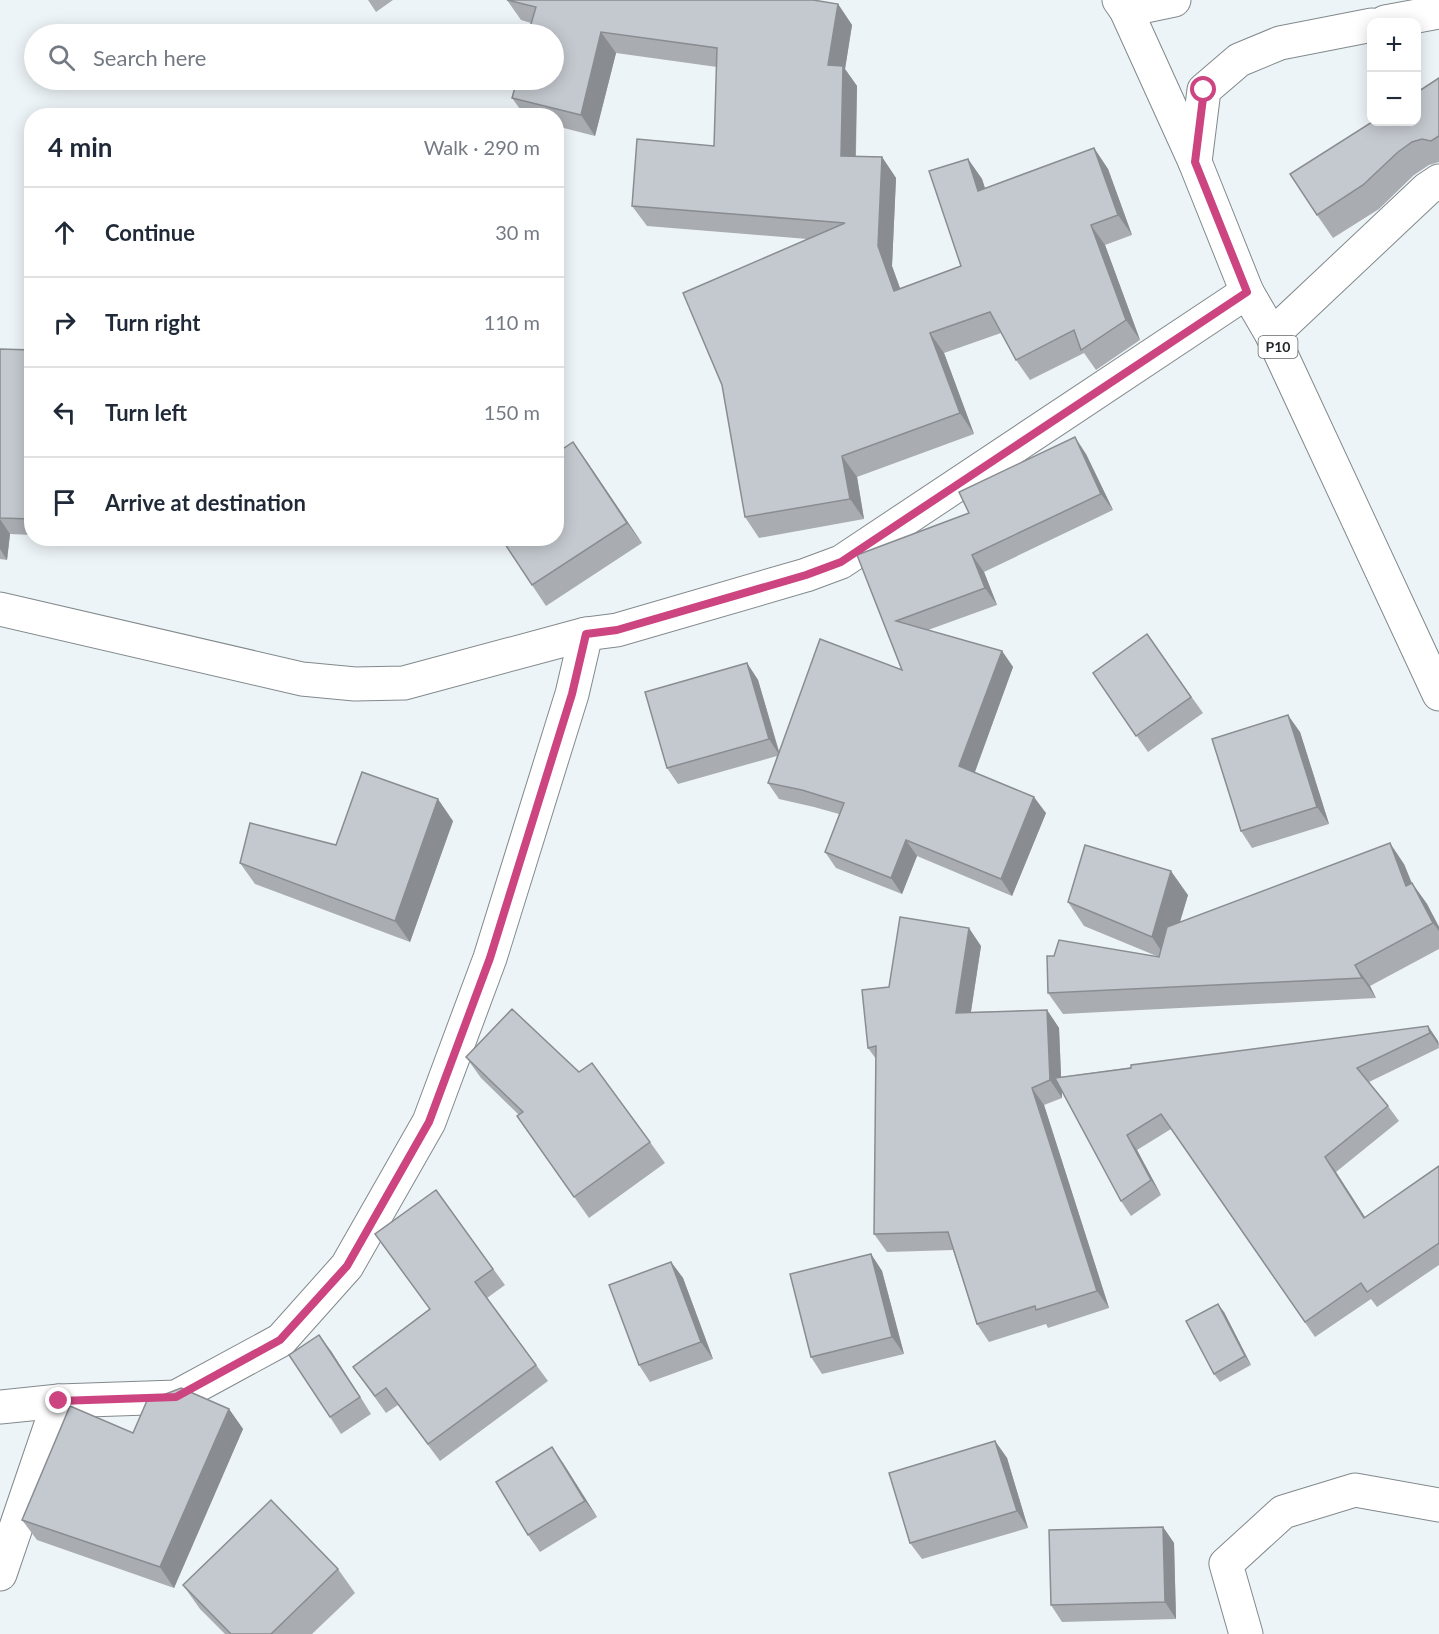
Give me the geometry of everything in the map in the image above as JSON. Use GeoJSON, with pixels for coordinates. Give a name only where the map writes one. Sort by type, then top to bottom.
{"type":"FeatureCollection","features":[{"type":"Feature","properties":{"kind":"street"},"geometry":{"type":"LineString","coordinates":[[1122,5],[1174,0]]}},
{"type":"Feature","properties":{"kind":"street","name":"P10"},"geometry":{"type":"LineString","coordinates":[[1122,5],[1195,162],[1247,292],[1272,335],[1439,694]]}},
{"type":"Feature","properties":{"kind":"street"},"geometry":{"type":"LineString","coordinates":[[1407,18],[1439,12]]}},
{"type":"Feature","properties":{"kind":"street"},"geometry":{"type":"LineString","coordinates":[[1195,162],[1204,90],[1239,60],[1280,44],[1367,26]]}},
{"type":"Feature","properties":{"kind":"street"},"geometry":{"type":"LineString","coordinates":[[1272,335],[1370,241],[1427,189],[1439,181]]}},
{"type":"Feature","properties":{"kind":"street"},"geometry":{"type":"LineString","coordinates":[[0,609],[302,679],[355,684],[404,683],[586,634],[617,630],[806,575],[841,562],[1247,292]]}},
{"type":"Feature","properties":{"kind":"street"},"geometry":{"type":"LineString","coordinates":[[0,1407],[59,1401],[176,1397],[280,1340],[347,1266],[429,1122],[490,958],[572,694],[586,634]]}},
{"type":"Feature","properties":{"kind":"street"},"geometry":{"type":"LineString","coordinates":[[0,1574],[59,1401]]}},
{"type":"Feature","properties":{"kind":"street"},"geometry":{"type":"LineString","coordinates":[[1246,1634],[1226,1564],[1283,1512],[1355,1490],[1439,1505]]}},
{"type":"Feature","properties":{"kind":"building"},"geometry":{"type":"Polygon","coordinates":[[[507,0],[813,0],[838,4],[828,65],[843,66],[841,156],[882,157],[878,246],[894,291],[961,266],[929,171],[968,159],[978,191],[1094,148],[1118,215],[1091,225],[1126,320],[1081,350],[1074,330],[1016,360],[990,312],[930,333],[960,413],[842,456],[850,499],[745,517],[722,385],[683,293],[845,223],[632,206],[637,139],[714,146],[717,48],[601,32],[581,115],[564,111],[564,108],[553,108],[512,98],[514,90],[564,90],[564,24],[531,24],[536,7],[507,0]]]}},
{"type":"Feature","properties":{"kind":"building"},"geometry":{"type":"Polygon","coordinates":[[[1439,78],[1439,136],[1431,141],[1422,139],[1412,142],[1363,185],[1317,215],[1290,174],[1367,125],[1421,126],[1421,90],[1439,78]]]}},
{"type":"Feature","properties":{"kind":"building"},"geometry":{"type":"Polygon","coordinates":[[[0,349],[24,350],[24,519],[0,518],[0,349]]]}},
{"type":"Feature","properties":{"kind":"building"},"geometry":{"type":"Polygon","coordinates":[[[1075,437],[1101,494],[972,555],[985,588],[896,621],[1002,651],[959,766],[1034,797],[1001,879],[906,840],[891,878],[825,852],[844,803],[802,790],[768,783],[820,639],[902,670],[857,555],[969,513],[959,492],[1075,437]]]}},
{"type":"Feature","properties":{"kind":"building"},"geometry":{"type":"Polygon","coordinates":[[[573,442],[627,523],[532,585],[506,546],[564,546],[564,448],[573,442]]]}},
{"type":"Feature","properties":{"kind":"building"},"geometry":{"type":"Polygon","coordinates":[[[1147,634],[1191,697],[1136,736],[1093,673],[1147,634]]]}},
{"type":"Feature","properties":{"kind":"building"},"geometry":{"type":"Polygon","coordinates":[[[747,663],[769,739],[667,768],[645,692],[747,663]]]}},
{"type":"Feature","properties":{"kind":"building"},"geometry":{"type":"Polygon","coordinates":[[[1288,715],[1317,807],[1241,831],[1212,739],[1288,715]]]}},
{"type":"Feature","properties":{"kind":"building"},"geometry":{"type":"Polygon","coordinates":[[[362,772],[438,799],[395,921],[240,863],[250,823],[336,845],[362,772]]]}},
{"type":"Feature","properties":{"kind":"building"},"geometry":{"type":"Polygon","coordinates":[[[1390,843],[1406,886],[1412,883],[1433,923],[1355,965],[1362,978],[1048,993],[1047,956],[1054,956],[1059,940],[1159,957],[1167,927],[1390,843]]]}},
{"type":"Feature","properties":{"kind":"building"},"geometry":{"type":"Polygon","coordinates":[[[1085,845],[1171,871],[1152,937],[1068,902],[1085,845]]]}},
{"type":"Feature","properties":{"kind":"building"},"geometry":{"type":"Polygon","coordinates":[[[900,917],[969,928],[956,1013],[1047,1010],[1050,1080],[1032,1088],[1097,1291],[1036,1310],[1035,1306],[977,1324],[948,1232],[874,1234],[876,1046],[868,1048],[862,990],[889,987],[900,917]]]}},
{"type":"Feature","properties":{"kind":"building"},"geometry":{"type":"Polygon","coordinates":[[[512,1009],[579,1072],[592,1063],[650,1142],[574,1197],[517,1116],[523,1112],[466,1057],[512,1009]]]}},
{"type":"Feature","properties":{"kind":"building"},"geometry":{"type":"Polygon","coordinates":[[[1428,1026],[1430,1033],[1357,1068],[1388,1106],[1325,1157],[1364,1218],[1439,1166],[1439,1243],[1367,1292],[1361,1283],[1305,1322],[1161,1114],[1127,1135],[1151,1180],[1121,1201],[1055,1078],[1131,1068],[1131,1065],[1428,1026]]]}},
{"type":"Feature","properties":{"kind":"building"},"geometry":{"type":"Polygon","coordinates":[[[436,1190],[493,1269],[475,1282],[536,1365],[428,1444],[386,1388],[375,1396],[353,1367],[430,1309],[375,1234],[436,1190]]]}},
{"type":"Feature","properties":{"kind":"building"},"geometry":{"type":"Polygon","coordinates":[[[871,1254],[892,1337],[811,1357],[790,1274],[871,1254]]]}},
{"type":"Feature","properties":{"kind":"building"},"geometry":{"type":"Polygon","coordinates":[[[671,1262],[701,1342],[639,1365],[609,1285],[671,1262]]]}},
{"type":"Feature","properties":{"kind":"building"},"geometry":{"type":"Polygon","coordinates":[[[1218,1304],[1245,1356],[1214,1374],[1186,1321],[1218,1304]]]}},
{"type":"Feature","properties":{"kind":"building"},"geometry":{"type":"Polygon","coordinates":[[[319,1335],[360,1397],[330,1417],[289,1355],[319,1335]]]}},
{"type":"Feature","properties":{"kind":"building"},"geometry":{"type":"Polygon","coordinates":[[[181,1388],[229,1409],[160,1567],[22,1520],[70,1406],[133,1433],[149,1396],[163,1395],[181,1388]]]}},
{"type":"Feature","properties":{"kind":"building"},"geometry":{"type":"Polygon","coordinates":[[[995,1441],[1017,1511],[910,1543],[889,1473],[995,1441]]]}},
{"type":"Feature","properties":{"kind":"building"},"geometry":{"type":"Polygon","coordinates":[[[552,1447],[585,1501],[528,1535],[496,1482],[552,1447]]]}},
{"type":"Feature","properties":{"kind":"building"},"geometry":{"type":"Polygon","coordinates":[[[271,1500],[338,1569],[271,1634],[231,1634],[183,1585],[271,1500]]]}},
{"type":"Feature","properties":{"kind":"building"},"geometry":{"type":"Polygon","coordinates":[[[1163,1527],[1165,1602],[1051,1605],[1049,1530],[1163,1527]]]}},
{"type":"Feature","properties":{"kind":"route"},"geometry":{"type":"LineString","coordinates":[[59,1401],[176,1397],[280,1340],[347,1266],[429,1122],[490,958],[572,694],[586,634],[617,630],[806,575],[841,562],[1247,292],[1195,162],[1204,90]]}}]}
